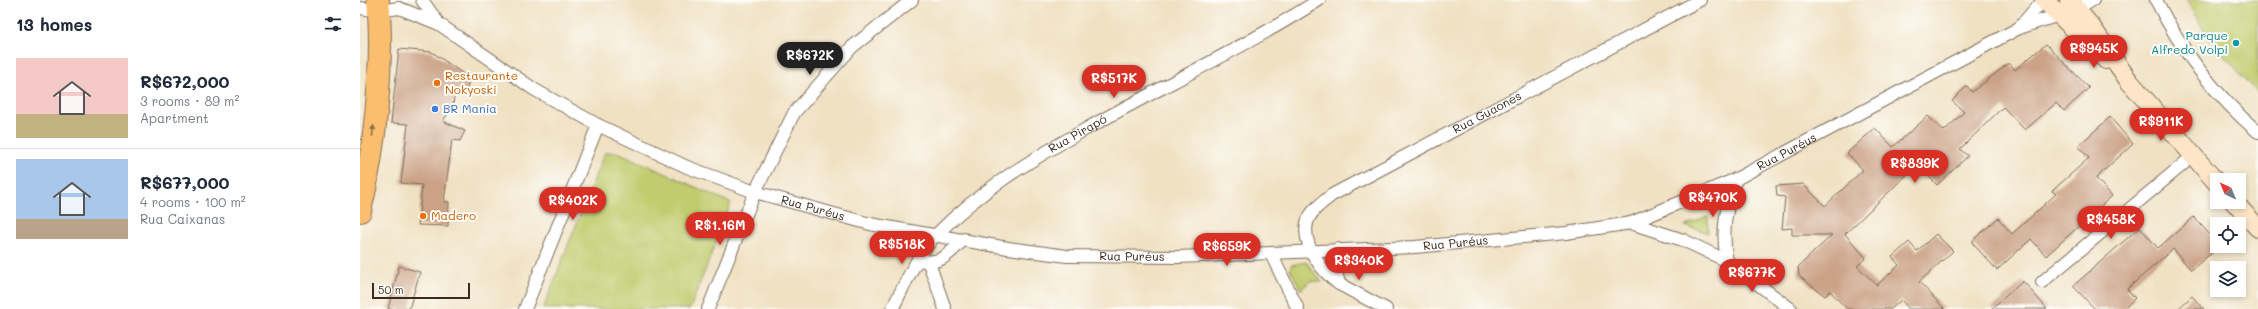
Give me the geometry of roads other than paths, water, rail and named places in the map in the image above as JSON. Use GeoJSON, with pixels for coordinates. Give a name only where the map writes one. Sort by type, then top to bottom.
{"type":"FeatureCollection","features":[{"type":"Feature","properties":{"kind":"highway"},"geometry":{"type":"LineString","coordinates":[[360,211],[370,157],[375,118],[384,5]]}},
{"type":"Feature","properties":{"kind":"main road"},"geometry":{"type":"LineString","coordinates":[[2044,0],[2059,16],[2129,80]]}},
{"type":"Feature","properties":{"kind":"main road"},"geometry":{"type":"LineString","coordinates":[[2073,5],[2129,80],[2210,175]]}},
{"type":"Feature","properties":{"kind":"main road"},"geometry":{"type":"LineString","coordinates":[[2240,209],[2258,228]]}},
{"type":"Feature","properties":{"kind":"street","name":"Rua Puréus"},"geometry":{"type":"LineString","coordinates":[[422,0],[439,24]]}},
{"type":"Feature","properties":{"kind":"street"},"geometry":{"type":"LineString","coordinates":[[708,309],[755,192],[794,113],[852,47],[912,0]]}},
{"type":"Feature","properties":{"kind":"street","name":"Rua Pirapó"},"geometry":{"type":"LineString","coordinates":[[892,309],[924,262],[936,235],[977,199],[1026,163],[1146,95],[1289,19],[1319,0]]}},
{"type":"Feature","properties":{"kind":"street","name":"Rua Guaones"},"geometry":{"type":"LineString","coordinates":[[1312,250],[1307,223],[1317,207],[1332,195],[1700,0]]}},
{"type":"Feature","properties":{"kind":"street","name":"Rua Puréus"},"geometry":{"type":"LineString","coordinates":[[2019,28],[2044,0]]}},
{"type":"Feature","properties":{"kind":"street","name":"Rua Puréus"},"geometry":{"type":"LineString","coordinates":[[384,5],[439,24],[535,90],[598,124],[687,167],[755,192],[870,224],[964,239],[1008,248],[1067,256],[1178,257],[1271,254],[1312,250],[1415,246],[1550,235],[1631,223],[1736,179],[2019,28],[2059,16],[2073,5],[2093,0]]}},
{"type":"Feature","properties":{"kind":"street"},"geometry":{"type":"LineString","coordinates":[[2156,0],[2178,40],[2198,67],[2222,98],[2258,132]]}},
{"type":"Feature","properties":{"kind":"street"},"geometry":{"type":"LineString","coordinates":[[525,309],[598,124]]}},
{"type":"Feature","properties":{"kind":"street"},"geometry":{"type":"LineString","coordinates":[[2042,282],[2193,156]]}},
{"type":"Feature","properties":{"kind":"street"},"geometry":{"type":"LineString","coordinates":[[1727,261],[1723,241],[1725,220],[1728,202],[1736,179]]}},
{"type":"Feature","properties":{"kind":"street"},"geometry":{"type":"LineString","coordinates":[[1631,223],[1683,240],[1727,261],[1790,309]]}},
{"type":"Feature","properties":{"kind":"street"},"geometry":{"type":"LineString","coordinates":[[944,309],[924,262],[946,256],[964,239]]}},
{"type":"Feature","properties":{"kind":"street"},"geometry":{"type":"LineString","coordinates":[[1338,249],[1335,267],[1339,284]]}},
{"type":"Feature","properties":{"kind":"street"},"geometry":{"type":"LineString","coordinates":[[1312,250],[1326,273],[1339,284],[1386,309]]}},
{"type":"Feature","properties":{"kind":"street"},"geometry":{"type":"LineString","coordinates":[[1271,254],[1298,309]]}},
{"type":"Feature","properties":{"kind":"place","name":"Parque Alfredo Volpi"},"geometry":{"type":"Point","coordinates":[2236,43]}},
{"type":"Feature","properties":{"kind":"place","name":"Restaurante Nokyoski"},"geometry":{"type":"Point","coordinates":[437,83]}},
{"type":"Feature","properties":{"kind":"place","name":"BR Mania"},"geometry":{"type":"Point","coordinates":[435,109]}},
{"type":"Feature","properties":{"kind":"place","name":"Madero"},"geometry":{"type":"Point","coordinates":[423,216]}}]}
